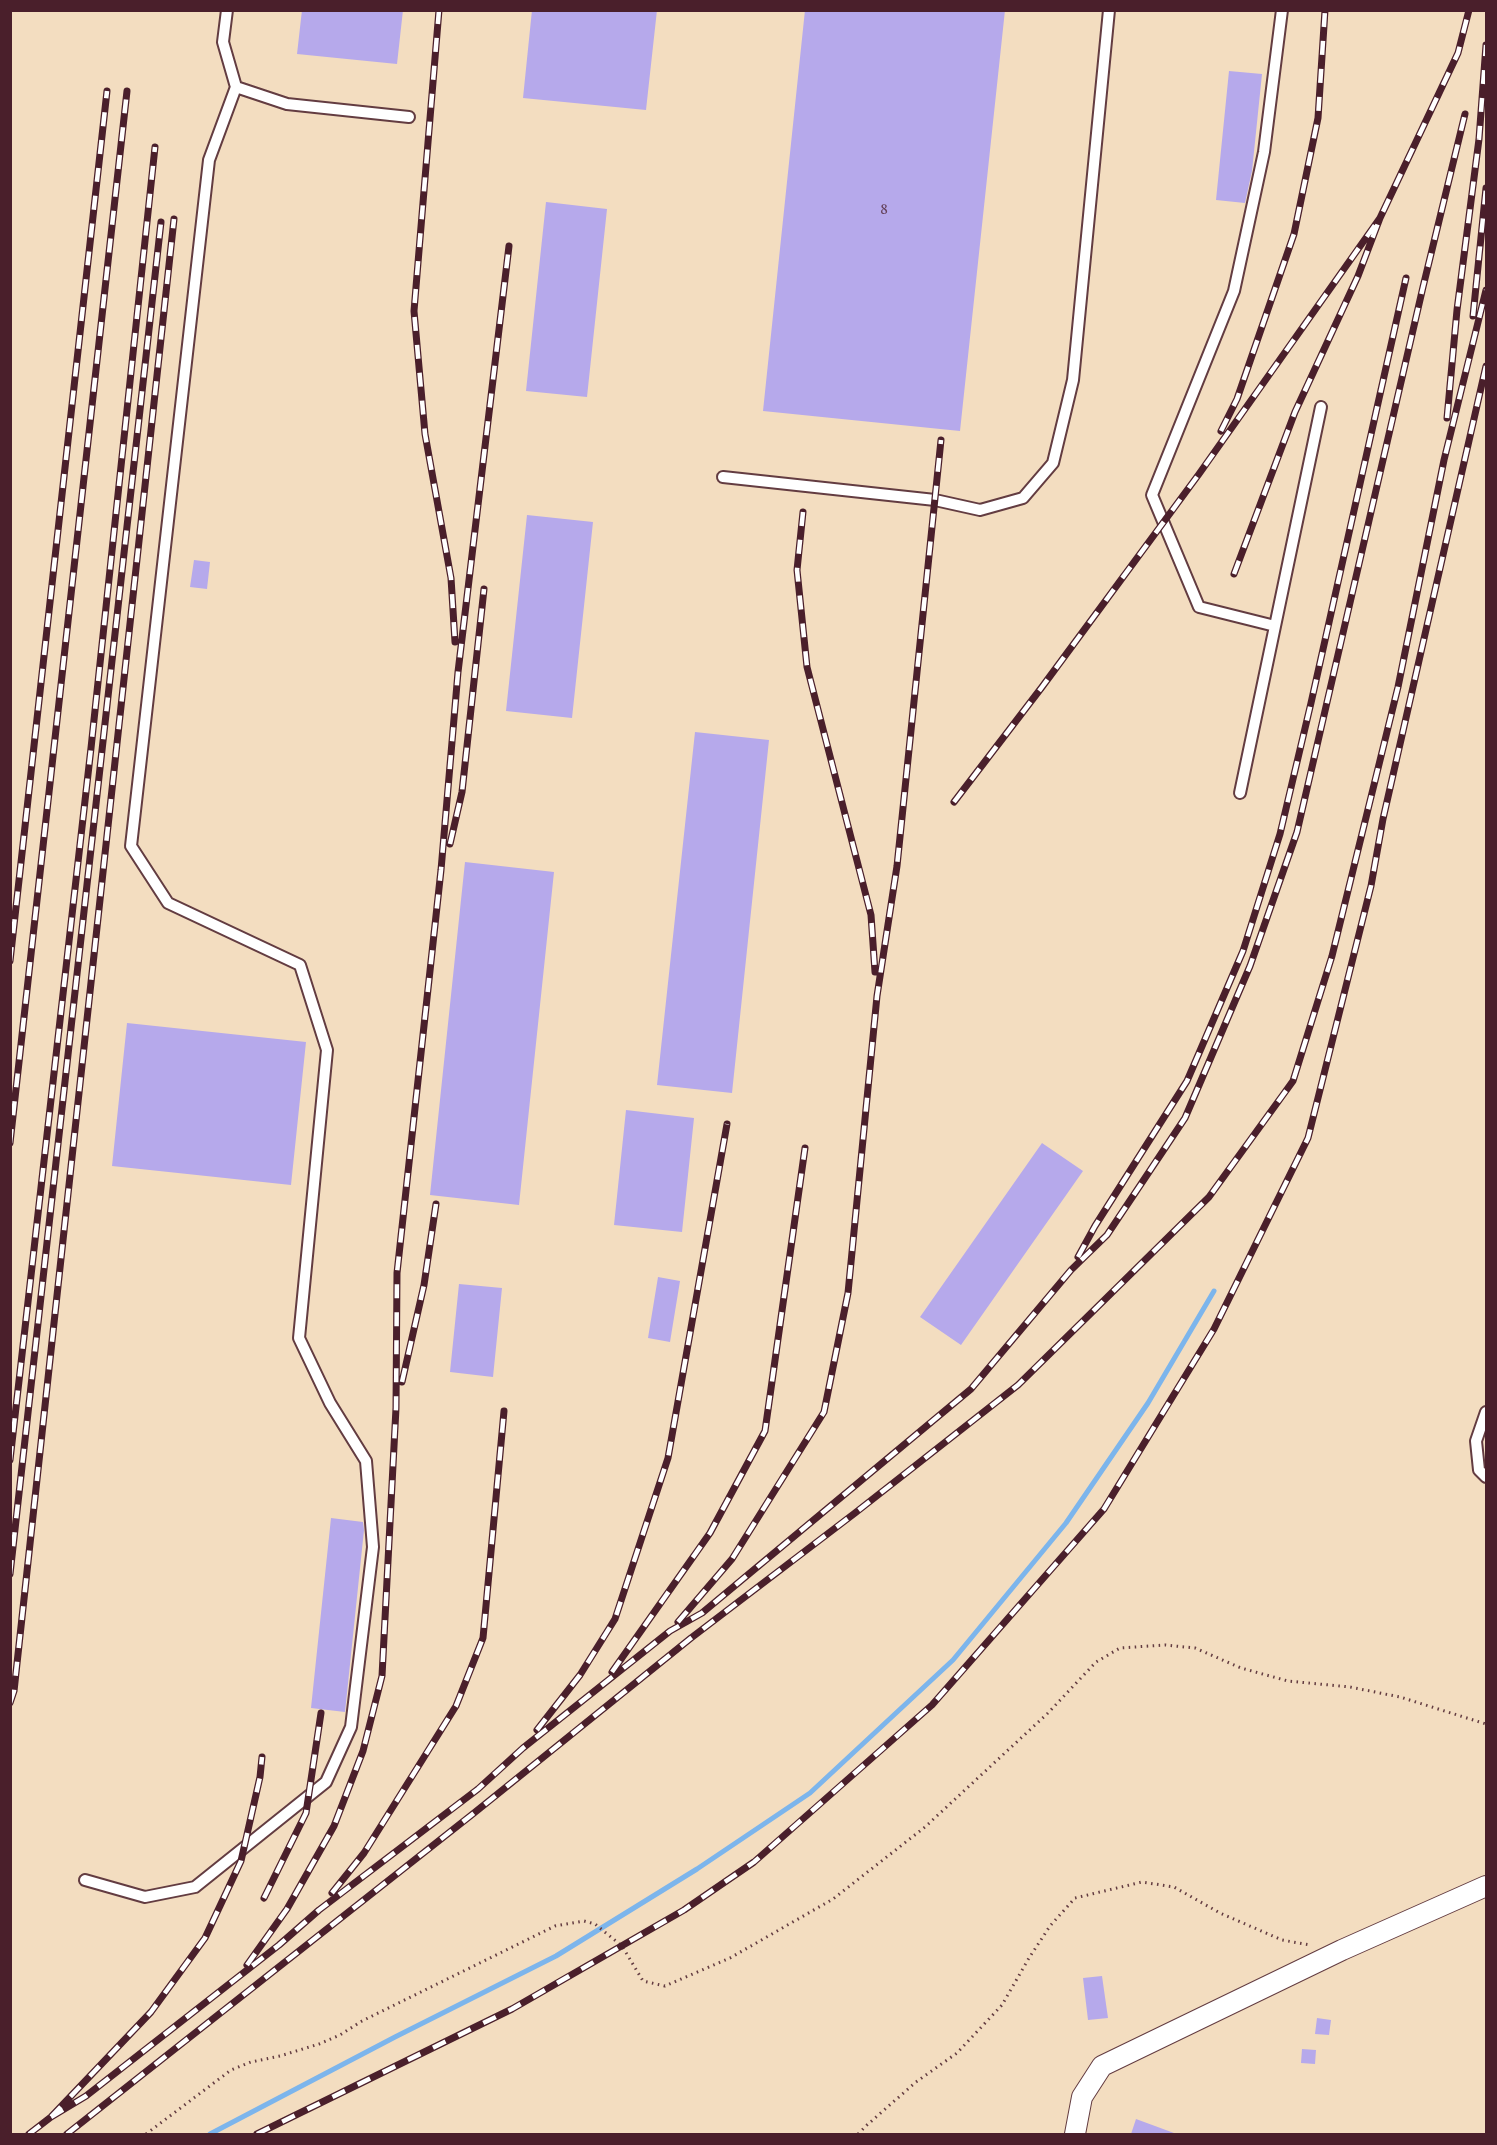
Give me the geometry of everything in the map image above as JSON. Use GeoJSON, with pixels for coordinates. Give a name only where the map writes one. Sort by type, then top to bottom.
{"type":"FeatureCollection","features":[{"type":"Feature","properties":{"kind":"street"},"geometry":{"type":"LineString","coordinates":[[1075,2134],[1083,2097],[1102,2066],[1342,1950],[1486,1886]]}},
{"type":"Feature","properties":{"kind":"lane"},"geometry":{"type":"LineString","coordinates":[[85,1880],[145,1897],[195,1887],[326,1782],[351,1727],[373,1547],[366,1461],[330,1403],[299,1338],[327,1050],[300,965],[168,903],[131,846],[209,160],[236,87],[224,42],[226,10]]}},
{"type":"Feature","properties":{"kind":"lane"},"geometry":{"type":"LineString","coordinates":[[723,477],[935,500],[980,510],[1023,498],[1053,463],[1073,380],[1109,10]]}},
{"type":"Feature","properties":{"kind":"lane"},"geometry":{"type":"LineString","coordinates":[[1275,626],[1199,607],[1152,495],[1234,291],[1264,152],[1282,10]]}},
{"type":"Feature","properties":{"kind":"lane"},"geometry":{"type":"LineString","coordinates":[[236,87],[287,104],[409,117]]}},
{"type":"Feature","properties":{"kind":"lane"},"geometry":{"type":"LineString","coordinates":[[1240,793],[1321,408]]}},
{"type":"Feature","properties":{"kind":"lane"},"geometry":{"type":"LineString","coordinates":[[1486,1412],[1476,1441],[1479,1470],[1486,1477]]}},
{"type":"Feature","properties":{"kind":"path"},"geometry":{"type":"LineString","coordinates":[[146,2134],[231,2070],[251,2062],[319,2044],[555,1926],[584,1921],[595,1924],[622,1946],[643,1981],[665,1986],[730,1958],[833,1899],[925,1827],[1048,1713],[1096,1662],[1120,1648],[1165,1645],[1195,1648],[1241,1668],[1288,1681],[1350,1687],[1400,1697],[1486,1724]]}},
{"type":"Feature","properties":{"kind":"path"},"geometry":{"type":"LineString","coordinates":[[858,2134],[916,2082],[957,2053],[1002,2005],[1050,1926],[1075,1898],[1142,1882],[1174,1887],[1220,1912],[1282,1940],[1312,1945]]}},
{"type":"Feature","properties":{"kind":"building"},"geometry":{"type":"Polygon","coordinates":[[[302,10],[403,10],[397,64],[297,54],[302,10]]]}},
{"type":"Feature","properties":{"kind":"building"},"geometry":{"type":"Polygon","coordinates":[[[532,10],[657,10],[646,110],[523,98],[532,10]]]}},
{"type":"Feature","properties":{"kind":"building"},"geometry":{"type":"Polygon","coordinates":[[[805,10],[1005,10],[960,431],[763,411],[805,10]]]}},
{"type":"Feature","properties":{"kind":"building"},"geometry":{"type":"Polygon","coordinates":[[[1229,71],[1262,74],[1252,171],[1245,203],[1216,200],[1229,71]]]}},
{"type":"Feature","properties":{"kind":"building"},"geometry":{"type":"Polygon","coordinates":[[[546,202],[607,209],[587,397],[526,391],[546,202]]]}},
{"type":"Feature","properties":{"kind":"building"},"geometry":{"type":"Polygon","coordinates":[[[527,515],[593,522],[572,718],[506,711],[527,515]]]}},
{"type":"Feature","properties":{"kind":"building"},"geometry":{"type":"Polygon","coordinates":[[[194,560],[210,562],[207,589],[190,587],[194,560]]]}},
{"type":"Feature","properties":{"kind":"building"},"geometry":{"type":"Polygon","coordinates":[[[695,732],[769,740],[732,1093],[657,1085],[695,732]]]}},
{"type":"Feature","properties":{"kind":"building"},"geometry":{"type":"Polygon","coordinates":[[[465,862],[554,872],[519,1205],[430,1195],[465,862]]]}},
{"type":"Feature","properties":{"kind":"building"},"geometry":{"type":"Polygon","coordinates":[[[127,1023],[306,1042],[291,1185],[112,1166],[127,1023]]]}},
{"type":"Feature","properties":{"kind":"building"},"geometry":{"type":"Polygon","coordinates":[[[626,1110],[694,1118],[682,1232],[614,1225],[626,1110]]]}},
{"type":"Feature","properties":{"kind":"building"},"geometry":{"type":"Polygon","coordinates":[[[1042,1143],[1083,1171],[961,1345],[920,1317],[1042,1143]]]}},
{"type":"Feature","properties":{"kind":"building"},"geometry":{"type":"Polygon","coordinates":[[[658,1277],[680,1281],[670,1342],[648,1338],[658,1277]]]}},
{"type":"Feature","properties":{"kind":"building"},"geometry":{"type":"Polygon","coordinates":[[[459,1284],[502,1288],[493,1377],[450,1372],[459,1284]]]}},
{"type":"Feature","properties":{"kind":"building"},"geometry":{"type":"Polygon","coordinates":[[[331,1518],[363,1522],[364,1530],[345,1712],[311,1708],[331,1518]]]}},
{"type":"Feature","properties":{"kind":"building"},"geometry":{"type":"Polygon","coordinates":[[[1102,1976],[1108,2018],[1088,2020],[1083,1978],[1102,1976]]]}},
{"type":"Feature","properties":{"kind":"building"},"geometry":{"type":"Polygon","coordinates":[[[1317,2018],[1331,2020],[1329,2035],[1315,2034],[1317,2018]]]}},
{"type":"Feature","properties":{"kind":"building"},"geometry":{"type":"Polygon","coordinates":[[[1302,2049],[1316,2050],[1315,2064],[1301,2063],[1302,2049]]]}},
{"type":"Feature","properties":{"kind":"building"},"geometry":{"type":"Polygon","coordinates":[[[1136,2119],[1174,2133],[1131,2134],[1136,2119]]]}},
{"type":"Feature","properties":{"kind":"waterway"},"geometry":{"type":"LineString","coordinates":[[210,2134],[556,1956],[697,1869],[810,1793],[953,1660],[1066,1523],[1148,1403],[1214,1291]]}},
{"type":"Feature","properties":{"kind":"railway"},"geometry":{"type":"LineString","coordinates":[[439,10],[414,311],[425,434],[451,578],[455,642]]}},
{"type":"Feature","properties":{"kind":"railway"},"geometry":{"type":"LineString","coordinates":[[1221,431],[1237,399],[1294,234],[1318,118],[1325,10]]}},
{"type":"Feature","properties":{"kind":"railway"},"geometry":{"type":"LineString","coordinates":[[1234,574],[1295,412],[1358,276],[1380,218],[1458,53],[1469,10]]}},
{"type":"Feature","properties":{"kind":"railway"},"geometry":{"type":"LineString","coordinates":[[1447,418],[1457,310],[1479,139],[1486,45]]}},
{"type":"Feature","properties":{"kind":"railway"},"geometry":{"type":"LineString","coordinates":[[10,961],[107,91]]}},
{"type":"Feature","properties":{"kind":"railway"},"geometry":{"type":"LineString","coordinates":[[10,1143],[127,91]]}},
{"type":"Feature","properties":{"kind":"railway"},"geometry":{"type":"LineString","coordinates":[[51,2117],[86,2096],[279,1945],[319,1910],[478,1789],[523,1748],[670,1631],[702,1613],[971,1389],[1071,1270],[1107,1235],[1185,1118],[1250,966],[1297,832],[1465,114]]}},
{"type":"Feature","properties":{"kind":"railway"},"geometry":{"type":"LineString","coordinates":[[10,1460],[91,748],[155,147]]}},
{"type":"Feature","properties":{"kind":"railway"},"geometry":{"type":"LineString","coordinates":[[1473,316],[1486,188]]}},
{"type":"Feature","properties":{"kind":"railway"},"geometry":{"type":"LineString","coordinates":[[954,802],[1199,474],[1380,218]]}},
{"type":"Feature","properties":{"kind":"railway"},"geometry":{"type":"LineString","coordinates":[[10,1703],[14,1691],[174,219]]}},
{"type":"Feature","properties":{"kind":"railway"},"geometry":{"type":"LineString","coordinates":[[10,1574],[161,222]]}},
{"type":"Feature","properties":{"kind":"railway"},"geometry":{"type":"LineString","coordinates":[[247,1965],[287,1909],[334,1826],[363,1751],[382,1676],[396,1408],[397,1273],[441,870],[458,672],[509,246]]}},
{"type":"Feature","properties":{"kind":"railway"},"geometry":{"type":"LineString","coordinates":[[1078,1257],[1095,1226],[1187,1081],[1243,951],[1280,834],[1406,278]]}},
{"type":"Feature","properties":{"kind":"railway"},"geometry":{"type":"LineString","coordinates":[[67,2134],[474,1813],[691,1638],[1018,1385],[1209,1197],[1293,1081],[1332,956],[1398,687],[1444,460],[1486,290]]}},
{"type":"Feature","properties":{"kind":"railway"},"geometry":{"type":"LineString","coordinates":[[257,2134],[512,2009],[684,1910],[754,1862],[932,1705],[1104,1509],[1214,1329],[1308,1138],[1371,886],[1383,819],[1486,366]]}},
{"type":"Feature","properties":{"kind":"railway"},"geometry":{"type":"LineString","coordinates":[[678,1622],[732,1559],[824,1412],[848,1293],[877,996],[897,866],[941,440]]}},
{"type":"Feature","properties":{"kind":"railway"},"geometry":{"type":"LineString","coordinates":[[803,512],[797,570],[807,667],[871,915],[875,972]]}},
{"type":"Feature","properties":{"kind":"railway"},"geometry":{"type":"LineString","coordinates":[[450,844],[462,792],[484,589]]}},
{"type":"Feature","properties":{"kind":"railway"},"geometry":{"type":"LineString","coordinates":[[537,1730],[580,1675],[615,1619],[668,1458],[727,1124]]}},
{"type":"Feature","properties":{"kind":"railway"},"geometry":{"type":"LineString","coordinates":[[612,1672],[710,1533],[765,1431],[805,1148]]}},
{"type":"Feature","properties":{"kind":"railway"},"geometry":{"type":"LineString","coordinates":[[402,1382],[424,1285],[436,1204]]}},
{"type":"Feature","properties":{"kind":"railway"},"geometry":{"type":"LineString","coordinates":[[332,1893],[364,1853],[456,1706],[483,1638],[504,1411]]}},
{"type":"Feature","properties":{"kind":"railway"},"geometry":{"type":"LineString","coordinates":[[264,1898],[306,1813],[321,1713]]}},
{"type":"Feature","properties":{"kind":"railway"},"geometry":{"type":"LineString","coordinates":[[29,2134],[51,2117],[151,2012],[205,1938],[241,1861],[260,1777],[262,1757]]}}]}
